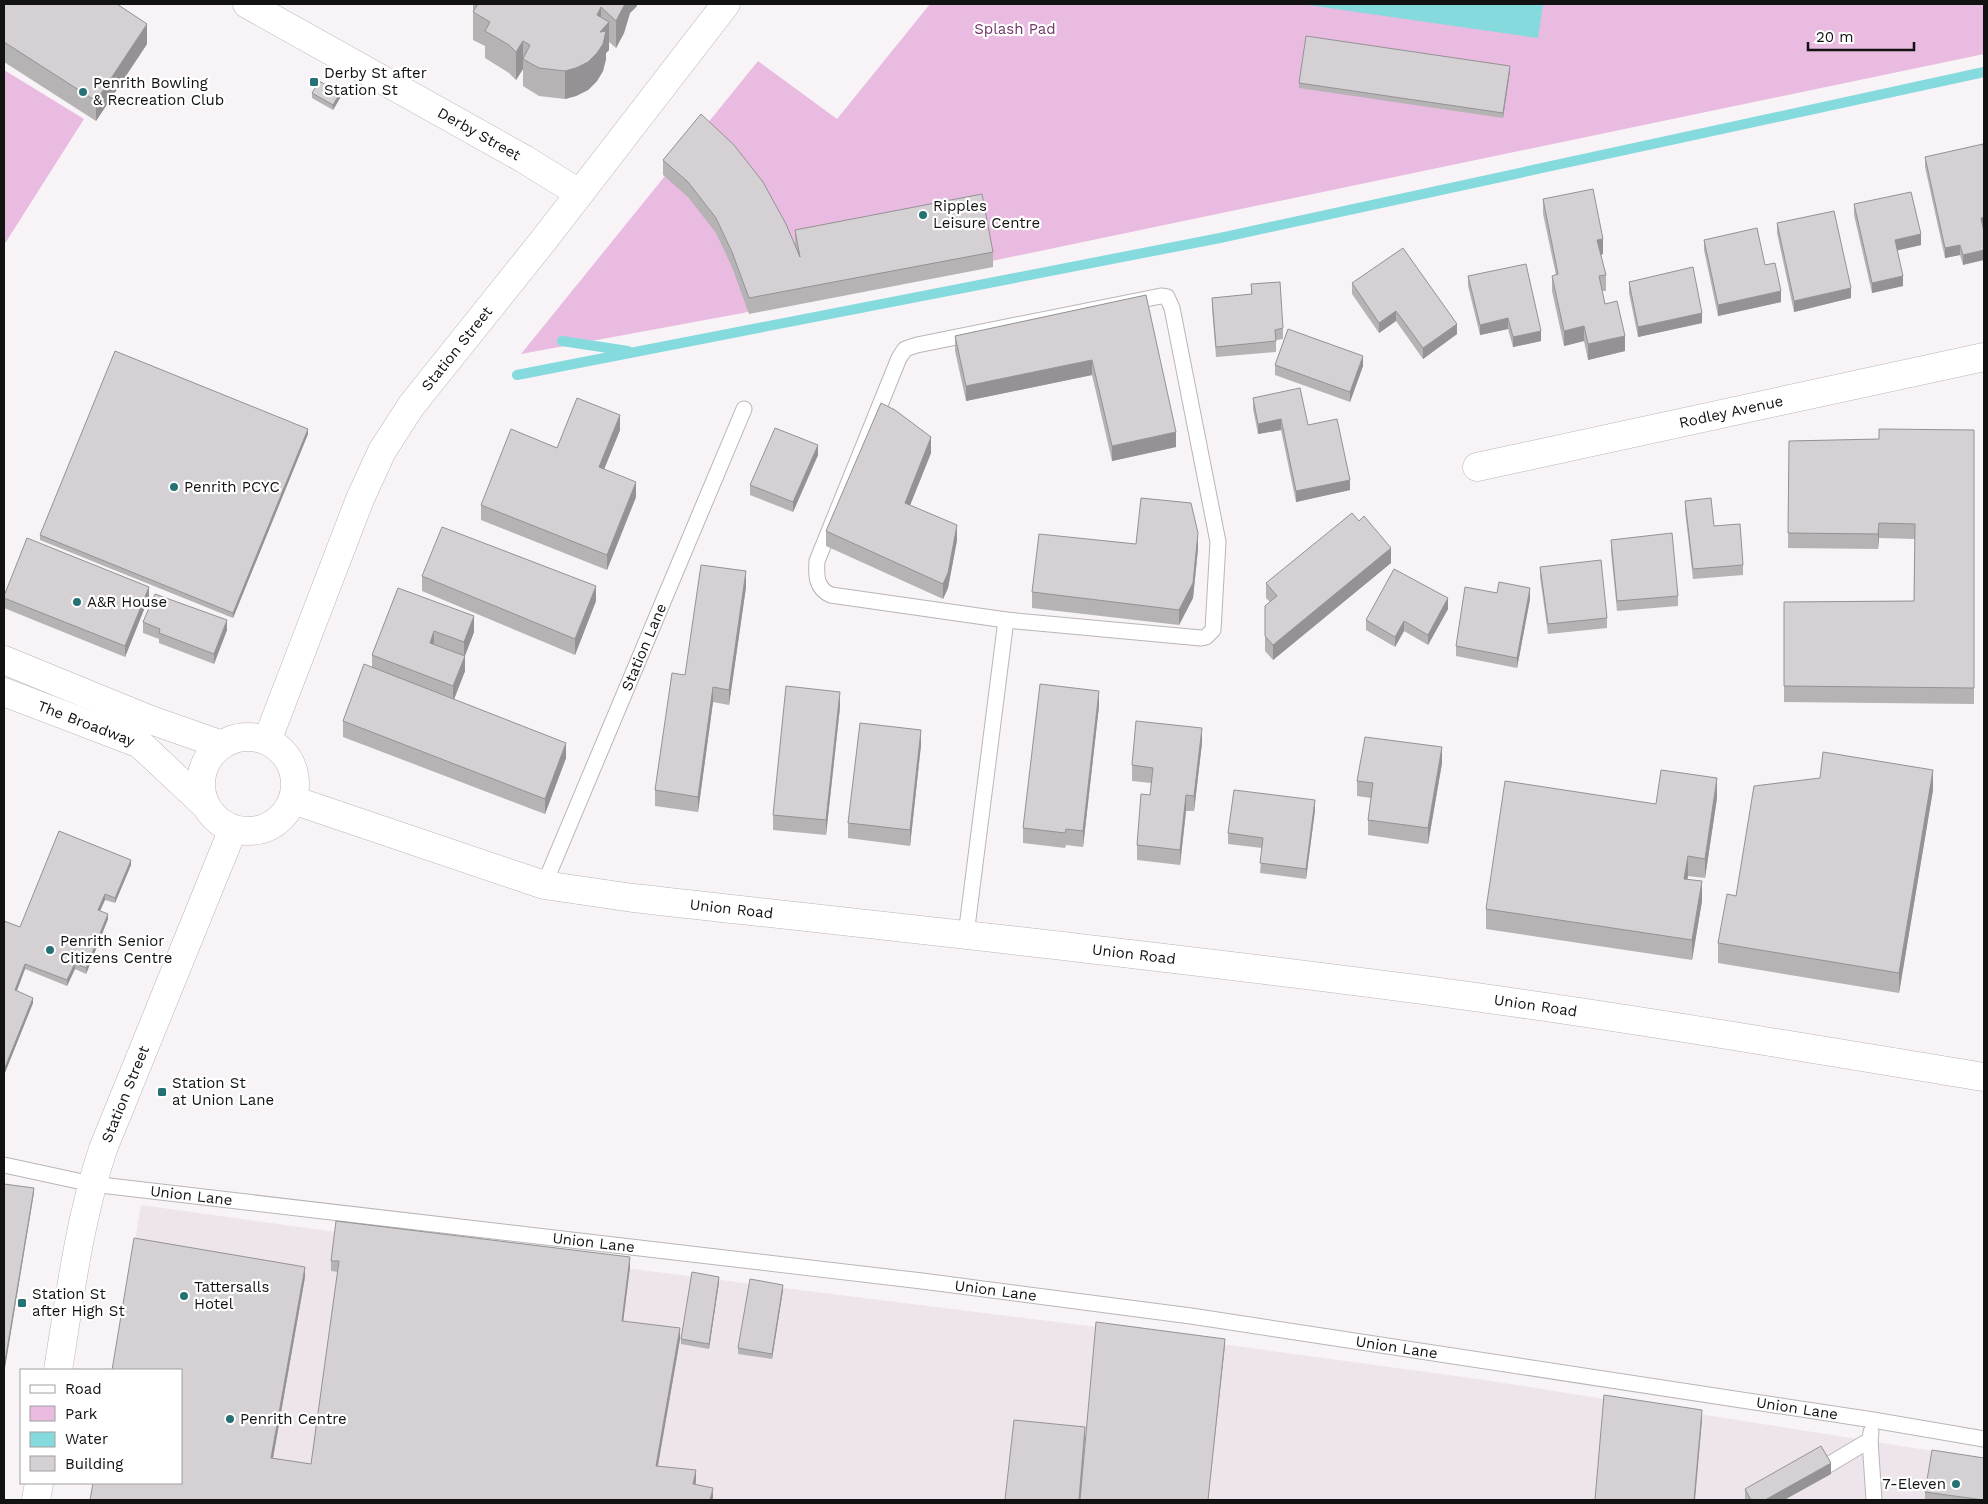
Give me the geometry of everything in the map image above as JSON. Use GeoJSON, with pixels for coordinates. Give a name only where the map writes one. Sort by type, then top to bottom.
{"type":"FeatureCollection","features":[{"type":"Feature","properties":{"kind":"street","name":"Derby Street"},"geometry":{"type":"LineString","coordinates":[[247,4],[524,159],[579,193]]}},
{"type":"Feature","properties":{"kind":"street","name":"Station Street"},"geometry":{"type":"LineString","coordinates":[[267,741],[360,499],[382,451],[411,406],[537,248],[726,4]]}},
{"type":"Feature","properties":{"kind":"street","name":"Rodley Avenue"},"geometry":{"type":"LineString","coordinates":[[1477,467],[1984,357]]}},
{"type":"Feature","properties":{"kind":"street","name":"The Broadway"},"geometry":{"type":"LineString","coordinates":[[4,660],[148,719],[222,745]]}},
{"type":"Feature","properties":{"kind":"street","name":"The Broadway"},"geometry":{"type":"LineString","coordinates":[[4,692],[140,744],[205,805]]}},
{"type":"Feature","properties":{"kind":"street"},"geometry":{"type":"LineString","coordinates":[[252,737],[267,741],[279,748],[289,759],[294,772],[296,786],[293,800],[286,813],[275,823],[262,829],[247,832],[232,829],[221,823],[205,805],[202,792],[203,772],[212,754],[222,745],[237,738],[252,737]]}},
{"type":"Feature","properties":{"kind":"street","name":"Union Road"},"geometry":{"type":"LineString","coordinates":[[293,800],[544,885],[633,898],[966,935],[1418,990],[1681,1027],[1984,1077]]}},
{"type":"Feature","properties":{"kind":"street","name":"Station Street"},"geometry":{"type":"LineString","coordinates":[[58,1369],[84,1220],[92,1184],[103,1149],[232,829]]}},
{"type":"Feature","properties":{"kind":"street"},"geometry":{"type":"LineString","coordinates":[[36,1500],[38,1484]]}},
{"type":"Feature","properties":{"kind":"lane"},"geometry":{"type":"LineString","coordinates":[[1161,296],[1167,297],[1172,308],[1218,542],[1213,630],[1206,637],[1201,638],[1006,620],[831,596],[820,586],[816,576],[817,561],[899,358],[904,349],[917,345],[1161,296]]}},
{"type":"Feature","properties":{"kind":"lane","name":"Station Lane"},"geometry":{"type":"LineString","coordinates":[[544,885],[744,409]]}},
{"type":"Feature","properties":{"kind":"lane"},"geometry":{"type":"LineString","coordinates":[[966,935],[1006,620]]}},
{"type":"Feature","properties":{"kind":"lane","name":"Union Lane"},"geometry":{"type":"LineString","coordinates":[[4,1165],[92,1184],[903,1279],[1191,1316],[1873,1420],[1984,1439]]}},
{"type":"Feature","properties":{"kind":"lane"},"geometry":{"type":"LineString","coordinates":[[1873,1420],[1870,1440],[1874,1500]]}},
{"type":"Feature","properties":{"kind":"lane"},"geometry":{"type":"LineString","coordinates":[[1799,1482],[1870,1440]]}},
{"type":"Feature","properties":{"kind":"shaded area"},"geometry":{"type":"Polygon","coordinates":[[[141,1205],[336,1232],[1097,1327],[1485,1380],[1984,1459],[1984,1500],[91,1500],[182,1484],[182,1369],[113,1369],[141,1205]]]}},
{"type":"Feature","properties":{"kind":"green space","name":"Ripples Leisure Centre"},"geometry":{"type":"Polygon","coordinates":[[[930,4],[1984,4],[1984,54],[743,313],[521,354],[758,61],[837,119],[930,4]]]}},
{"type":"Feature","properties":{"kind":"green space"},"geometry":{"type":"Polygon","coordinates":[[[4,70],[84,119],[4,245],[4,70]]]}},
{"type":"Feature","properties":{"kind":"water"},"geometry":{"type":"Polygon","coordinates":[[[1301,4],[1543,4],[1538,38],[1301,4]]]}},
{"type":"Feature","properties":{"kind":"building","name":"Penrith Bowling & Recreation Club"},"geometry":{"type":"Polygon","coordinates":[[[4,4],[117,4],[147,24],[96,101],[4,42],[4,4]]]}},
{"type":"Feature","properties":{"kind":"building"},"geometry":{"type":"Polygon","coordinates":[[[478,4],[625,4],[616,21],[601,7],[597,15],[609,22],[600,32],[606,31],[603,44],[588,62],[565,71],[539,68],[523,59],[530,45],[523,41],[516,52],[509,45],[485,31],[490,22],[473,12],[478,4]]]}},
{"type":"Feature","properties":{"kind":"building"},"geometry":{"type":"Polygon","coordinates":[[[1306,36],[1510,66],[1503,113],[1299,83],[1306,36]]]}},
{"type":"Feature","properties":{"kind":"building"},"geometry":{"type":"Polygon","coordinates":[[[319,81],[340,93],[333,105],[312,93],[319,81]]]}},
{"type":"Feature","properties":{"kind":"building"},"geometry":{"type":"Polygon","coordinates":[[[701,114],[734,145],[763,182],[786,224],[800,257],[795,230],[982,194],[993,252],[749,298],[732,252],[716,218],[688,182],[663,160],[701,114]]]}},
{"type":"Feature","properties":{"kind":"building"},"geometry":{"type":"Polygon","coordinates":[[[1983,144],[1984,217],[1981,218],[1984,232],[1984,250],[1963,255],[1960,245],[1945,248],[1925,157],[1983,144]]]}},
{"type":"Feature","properties":{"kind":"building"},"geometry":{"type":"Polygon","coordinates":[[[1593,189],[1603,239],[1597,240],[1606,275],[1599,276],[1605,304],[1617,301],[1625,336],[1588,344],[1584,326],[1564,331],[1552,276],[1558,274],[1543,199],[1593,189]]]}},
{"type":"Feature","properties":{"kind":"building"},"geometry":{"type":"Polygon","coordinates":[[[1911,192],[1921,234],[1895,240],[1903,276],[1872,283],[1854,204],[1911,192]]]}},
{"type":"Feature","properties":{"kind":"building"},"geometry":{"type":"Polygon","coordinates":[[[1834,211],[1851,288],[1794,301],[1777,223],[1834,211]]]}},
{"type":"Feature","properties":{"kind":"building"},"geometry":{"type":"Polygon","coordinates":[[[1757,228],[1765,265],[1775,263],[1781,291],[1718,305],[1704,240],[1757,228]]]}},
{"type":"Feature","properties":{"kind":"building"},"geometry":{"type":"Polygon","coordinates":[[[1403,248],[1457,324],[1423,348],[1396,311],[1379,323],[1352,283],[1403,248]]]}},
{"type":"Feature","properties":{"kind":"building"},"geometry":{"type":"Polygon","coordinates":[[[1526,264],[1541,331],[1513,337],[1508,318],[1480,325],[1468,276],[1526,264]]]}},
{"type":"Feature","properties":{"kind":"building"},"geometry":{"type":"Polygon","coordinates":[[[1693,267],[1702,313],[1638,327],[1629,282],[1693,267]]]}},
{"type":"Feature","properties":{"kind":"building"},"geometry":{"type":"Polygon","coordinates":[[[1280,282],[1283,328],[1275,330],[1276,341],[1216,347],[1212,298],[1252,294],[1251,284],[1280,282]]]}},
{"type":"Feature","properties":{"kind":"building"},"geometry":{"type":"Polygon","coordinates":[[[1146,295],[1176,432],[1112,446],[1092,360],[966,386],[955,336],[1146,295]]]}},
{"type":"Feature","properties":{"kind":"building"},"geometry":{"type":"Polygon","coordinates":[[[1288,329],[1363,356],[1350,392],[1275,365],[1288,329]]]}},
{"type":"Feature","properties":{"kind":"building","name":"Penrith PCYC"},"geometry":{"type":"Polygon","coordinates":[[[115,351],[308,429],[233,613],[40,535],[115,351]]]}},
{"type":"Feature","properties":{"kind":"building"},"geometry":{"type":"Polygon","coordinates":[[[1300,388],[1308,425],[1337,419],[1350,480],[1296,491],[1281,419],[1258,424],[1253,398],[1300,388]]]}},
{"type":"Feature","properties":{"kind":"building"},"geometry":{"type":"Polygon","coordinates":[[[577,398],[620,415],[599,467],[636,482],[607,555],[481,505],[511,429],[557,448],[577,398]]]}},
{"type":"Feature","properties":{"kind":"building"},"geometry":{"type":"Polygon","coordinates":[[[881,403],[895,410],[931,437],[905,503],[957,525],[948,573],[943,584],[826,531],[881,403]]]}},
{"type":"Feature","properties":{"kind":"building"},"geometry":{"type":"Polygon","coordinates":[[[775,428],[818,445],[793,502],[750,485],[775,428]]]}},
{"type":"Feature","properties":{"kind":"building"},"geometry":{"type":"Polygon","coordinates":[[[1879,429],[1974,430],[1974,688],[1784,686],[1784,602],[1914,601],[1915,524],[1879,523],[1878,534],[1788,533],[1789,441],[1879,439],[1879,429]]]}},
{"type":"Feature","properties":{"kind":"building"},"geometry":{"type":"Polygon","coordinates":[[[1141,498],[1191,503],[1198,533],[1193,583],[1179,610],[1032,592],[1039,534],[1136,544],[1141,498]]]}},
{"type":"Feature","properties":{"kind":"building"},"geometry":{"type":"Polygon","coordinates":[[[1711,498],[1714,526],[1740,524],[1743,565],[1693,569],[1685,501],[1711,498]]]}},
{"type":"Feature","properties":{"kind":"building"},"geometry":{"type":"Polygon","coordinates":[[[1352,513],[1359,521],[1364,516],[1391,548],[1273,645],[1265,636],[1265,606],[1277,596],[1266,583],[1352,513]]]}},
{"type":"Feature","properties":{"kind":"building"},"geometry":{"type":"Polygon","coordinates":[[[442,527],[596,586],[575,639],[422,576],[442,527]]]}},
{"type":"Feature","properties":{"kind":"building"},"geometry":{"type":"Polygon","coordinates":[[[1672,533],[1678,596],[1617,601],[1611,540],[1672,533]]]}},
{"type":"Feature","properties":{"kind":"building","name":"A&R House"},"geometry":{"type":"Polygon","coordinates":[[[27,538],[149,587],[125,646],[4,598],[27,538]]]}},
{"type":"Feature","properties":{"kind":"building"},"geometry":{"type":"Polygon","coordinates":[[[1601,560],[1607,618],[1548,624],[1540,567],[1601,560]]]}},
{"type":"Feature","properties":{"kind":"building"},"geometry":{"type":"Polygon","coordinates":[[[701,565],[746,571],[729,690],[713,687],[698,797],[655,790],[672,673],[685,675],[701,565]]]}},
{"type":"Feature","properties":{"kind":"building"},"geometry":{"type":"Polygon","coordinates":[[[1394,569],[1448,598],[1428,635],[1404,621],[1395,637],[1366,620],[1394,569]]]}},
{"type":"Feature","properties":{"kind":"building"},"geometry":{"type":"Polygon","coordinates":[[[1499,582],[1530,588],[1517,658],[1456,646],[1465,587],[1497,593],[1499,582]]]}},
{"type":"Feature","properties":{"kind":"building"},"geometry":{"type":"Polygon","coordinates":[[[398,588],[474,616],[464,642],[434,631],[430,643],[465,656],[453,686],[372,655],[398,588]]]}},
{"type":"Feature","properties":{"kind":"building"},"geometry":{"type":"Polygon","coordinates":[[[155,594],[227,620],[214,654],[159,633],[160,629],[143,622],[155,594]]]}},
{"type":"Feature","properties":{"kind":"building"},"geometry":{"type":"Polygon","coordinates":[[[364,664],[566,743],[545,799],[343,721],[364,664]]]}},
{"type":"Feature","properties":{"kind":"building"},"geometry":{"type":"Polygon","coordinates":[[[1040,684],[1099,691],[1083,831],[1066,829],[1065,833],[1023,828],[1040,684]]]}},
{"type":"Feature","properties":{"kind":"building"},"geometry":{"type":"Polygon","coordinates":[[[786,686],[840,692],[826,820],[773,815],[786,686]]]}},
{"type":"Feature","properties":{"kind":"building"},"geometry":{"type":"Polygon","coordinates":[[[1136,721],[1202,728],[1194,796],[1186,795],[1180,850],[1137,845],[1141,794],[1150,795],[1153,768],[1132,765],[1136,721]]]}},
{"type":"Feature","properties":{"kind":"building"},"geometry":{"type":"Polygon","coordinates":[[[860,723],[921,730],[910,830],[848,823],[860,723]]]}},
{"type":"Feature","properties":{"kind":"building"},"geometry":{"type":"Polygon","coordinates":[[[1365,737],[1442,747],[1428,828],[1368,820],[1373,783],[1357,781],[1365,737]]]}},
{"type":"Feature","properties":{"kind":"building"},"geometry":{"type":"Polygon","coordinates":[[[1823,752],[1933,770],[1899,973],[1718,943],[1727,894],[1736,896],[1754,786],[1820,778],[1823,752]]]}},
{"type":"Feature","properties":{"kind":"building"},"geometry":{"type":"Polygon","coordinates":[[[1661,770],[1717,778],[1705,859],[1688,856],[1684,879],[1702,881],[1692,940],[1486,909],[1505,781],[1656,804],[1661,770]]]}},
{"type":"Feature","properties":{"kind":"building"},"geometry":{"type":"Polygon","coordinates":[[[1234,790],[1315,800],[1306,869],[1260,863],[1263,838],[1228,833],[1234,790]]]}},
{"type":"Feature","properties":{"kind":"building","name":"Penrith Senior Citizens Centre"},"geometry":{"type":"Polygon","coordinates":[[[59,831],[131,860],[115,898],[105,894],[98,910],[108,914],[86,968],[75,963],[67,980],[25,964],[15,990],[33,998],[4,1070],[4,921],[20,927],[59,831]]]}},
{"type":"Feature","properties":{"kind":"building"},"geometry":{"type":"Polygon","coordinates":[[[4,1184],[34,1188],[4,1368],[4,1184]]]}},
{"type":"Feature","properties":{"kind":"building"},"geometry":{"type":"Polygon","coordinates":[[[336,1221],[630,1257],[622,1321],[680,1328],[656,1466],[696,1470],[693,1484],[713,1488],[710,1500],[90,1500],[93,1484],[182,1484],[182,1369],[112,1369],[134,1238],[305,1267],[271,1458],[311,1464],[339,1261],[331,1261],[336,1221]]]}},
{"type":"Feature","properties":{"kind":"building"},"geometry":{"type":"Polygon","coordinates":[[[692,1272],[719,1277],[709,1344],[681,1339],[692,1272]]]}},
{"type":"Feature","properties":{"kind":"building"},"geometry":{"type":"Polygon","coordinates":[[[750,1279],[783,1285],[772,1354],[738,1348],[750,1279]]]}},
{"type":"Feature","properties":{"kind":"building"},"geometry":{"type":"Polygon","coordinates":[[[1096,1322],[1225,1339],[1208,1500],[1080,1500],[1096,1322]]]}},
{"type":"Feature","properties":{"kind":"building"},"geometry":{"type":"Polygon","coordinates":[[[1604,1395],[1702,1410],[1694,1500],[1595,1500],[1604,1395]]]}},
{"type":"Feature","properties":{"kind":"building"},"geometry":{"type":"Polygon","coordinates":[[[1014,1420],[1085,1427],[1079,1500],[1005,1500],[1014,1420]]]}},
{"type":"Feature","properties":{"kind":"building"},"geometry":{"type":"Polygon","coordinates":[[[1821,1446],[1831,1463],[1765,1500],[1751,1500],[1745,1489],[1821,1446]]]}},
{"type":"Feature","properties":{"kind":"building","name":"7-Eleven"},"geometry":{"type":"Polygon","coordinates":[[[1932,1450],[1984,1458],[1984,1500],[1925,1492],[1932,1450]]]}},
{"type":"Feature","properties":{"kind":"waterway"},"geometry":{"type":"LineString","coordinates":[[517,375],[1220,238],[1984,72]]}},
{"type":"Feature","properties":{"kind":"waterway"},"geometry":{"type":"LineString","coordinates":[[562,341],[628,351]]}},
{"type":"Feature","properties":{"kind":"place","name":"Derby St after Station St"},"geometry":{"type":"Point","coordinates":[314,82]}},
{"type":"Feature","properties":{"kind":"place","name":"Penrith Bowling & Recreation Club"},"geometry":{"type":"Point","coordinates":[83,92]}},
{"type":"Feature","properties":{"kind":"place","name":"Ripples Leisure Centre"},"geometry":{"type":"Point","coordinates":[923,215]}},
{"type":"Feature","properties":{"kind":"place","name":"Penrith PCYC"},"geometry":{"type":"Point","coordinates":[174,487]}},
{"type":"Feature","properties":{"kind":"place","name":"A&R House"},"geometry":{"type":"Point","coordinates":[77,602]}},
{"type":"Feature","properties":{"kind":"place","name":"Penrith Senior Citizens Centre"},"geometry":{"type":"Point","coordinates":[50,950]}},
{"type":"Feature","properties":{"kind":"place","name":"Station St at Union Lane"},"geometry":{"type":"Point","coordinates":[162,1092]}},
{"type":"Feature","properties":{"kind":"place","name":"Tattersalls Hotel"},"geometry":{"type":"Point","coordinates":[184,1296]}},
{"type":"Feature","properties":{"kind":"place","name":"Station St after High St"},"geometry":{"type":"Point","coordinates":[22,1303]}},
{"type":"Feature","properties":{"kind":"place","name":"Penrith Centre"},"geometry":{"type":"Point","coordinates":[230,1419]}},
{"type":"Feature","properties":{"kind":"place","name":"7-Eleven"},"geometry":{"type":"Point","coordinates":[1956,1484]}},
{"type":"Feature","properties":{"kind":"park label","name":"Splash Pad"},"geometry":{"type":"Point","coordinates":[1015,29]}}]}
